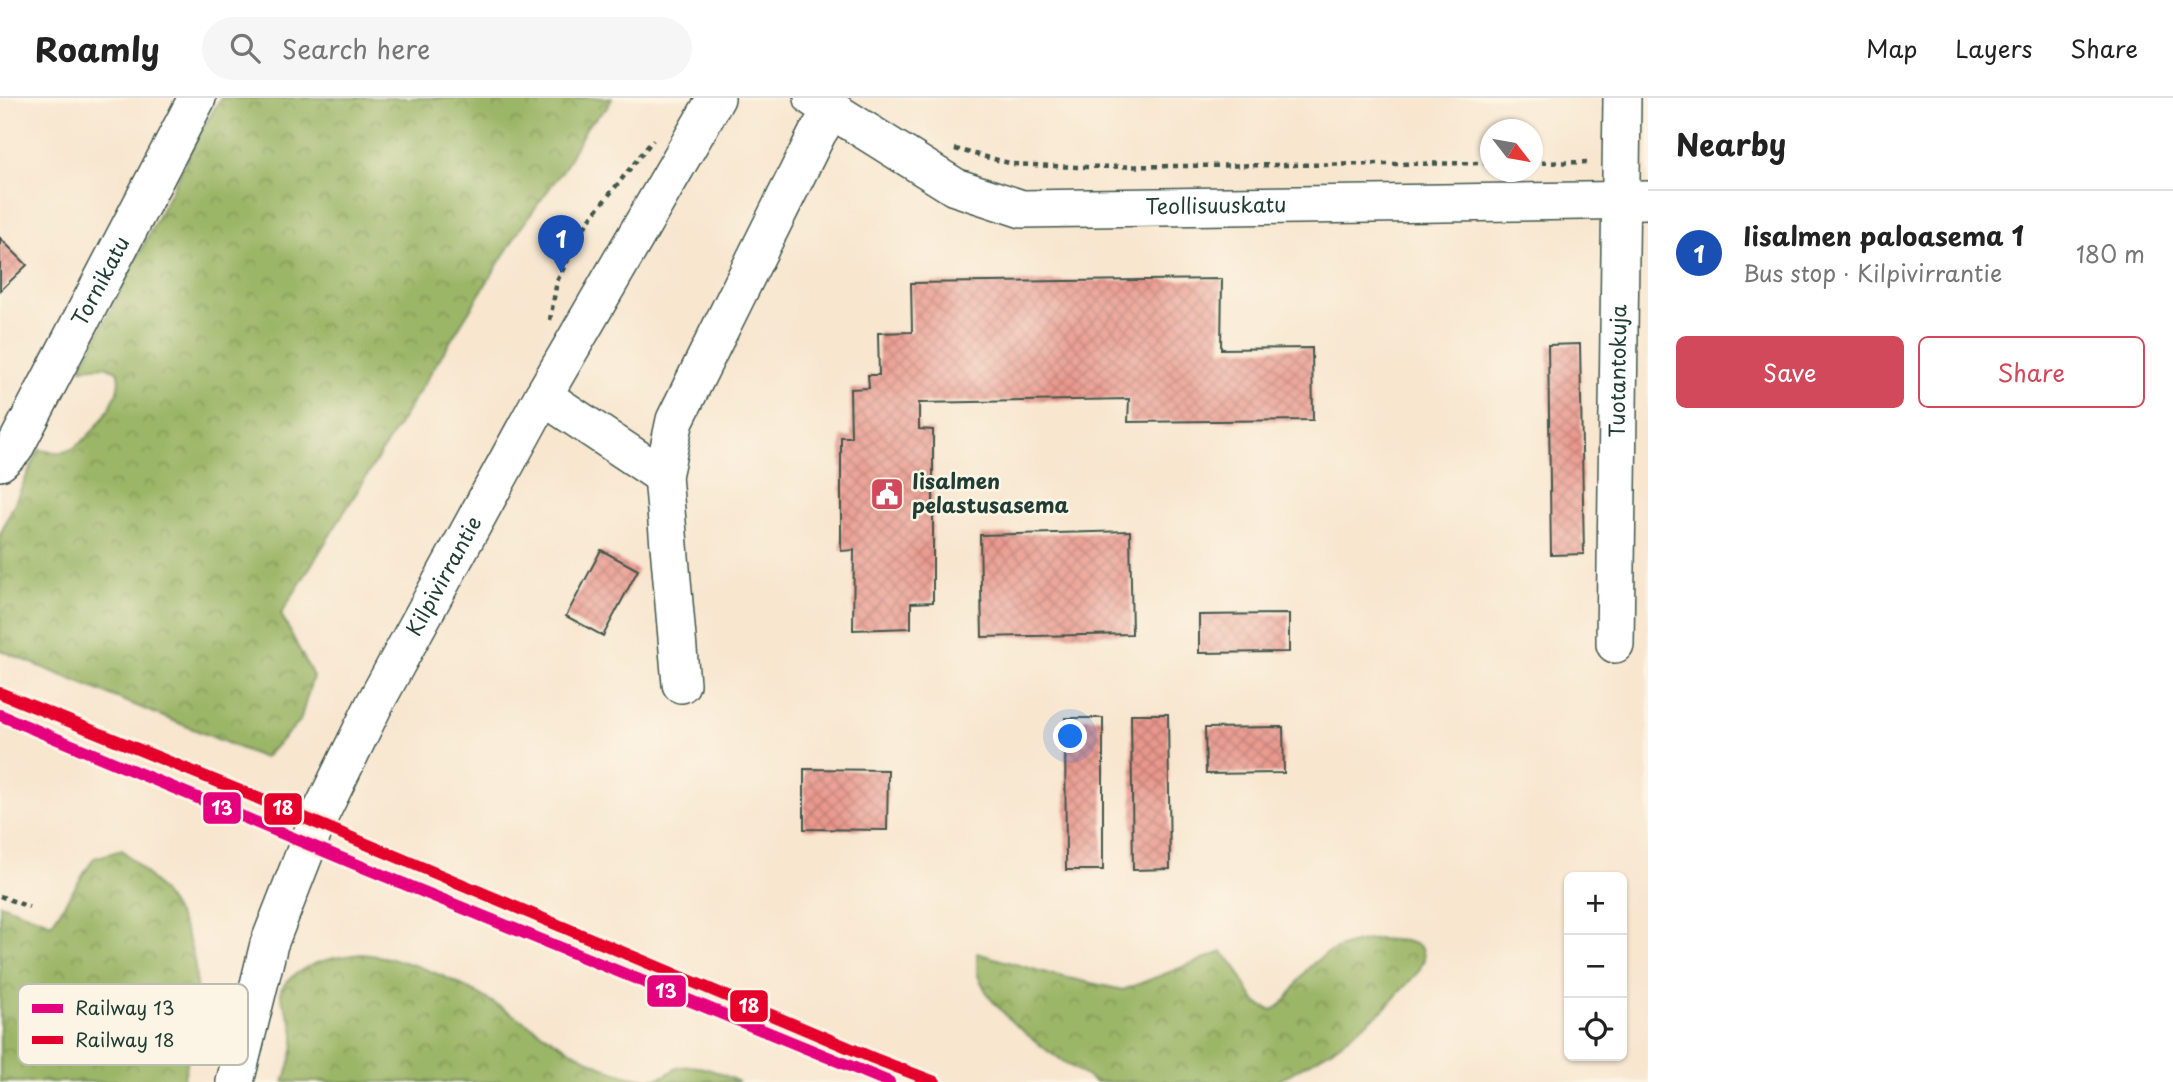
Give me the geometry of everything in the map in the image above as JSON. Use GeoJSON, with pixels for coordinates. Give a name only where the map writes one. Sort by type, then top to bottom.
{"type":"FeatureCollection","features":[{"type":"Feature","properties":{"kind":"street","name":"Tornikatu"},"geometry":{"type":"LineString","coordinates":[[0,462],[14,449],[197,98]]}},
{"type":"Feature","properties":{"kind":"street","name":"Kilpivirrantie"},"geometry":{"type":"LineString","coordinates":[[248,1029],[269,943],[318,819],[374,705],[543,396],[716,98]]}},
{"type":"Feature","properties":{"kind":"street","name":"Tuotantokuja"},"geometry":{"type":"LineString","coordinates":[[1615,644],[1634,200],[1622,98]]}},
{"type":"Feature","properties":{"kind":"street"},"geometry":{"type":"LineString","coordinates":[[681,684],[663,476],[676,420],[817,134],[822,104]]}},
{"type":"Feature","properties":{"kind":"street","name":"Teollisuuskatu"},"geometry":{"type":"LineString","coordinates":[[822,104],[955,187],[1022,209],[1634,200]]}},
{"type":"Feature","properties":{"kind":"street"},"geometry":{"type":"LineString","coordinates":[[543,396],[663,476]]}},
{"type":"Feature","properties":{"kind":"street","name":"Kilpivirrantie"},"geometry":{"type":"LineString","coordinates":[[235,1082],[239,1065]]}},
{"type":"Feature","properties":{"kind":"path"},"geometry":{"type":"LineString","coordinates":[[956,149],[1013,164],[1076,167],[1480,163]]}},
{"type":"Feature","properties":{"kind":"path"},"geometry":{"type":"LineString","coordinates":[[0,896],[29,907]]}},
{"type":"Feature","properties":{"kind":"green space"},"geometry":{"type":"Polygon","coordinates":[[[221,98],[612,98],[608,107],[587,126],[565,167],[520,229],[281,614],[313,676],[300,721],[264,758],[0,650],[0,535],[39,449],[60,452],[76,446],[95,428],[112,404],[119,380],[117,371],[105,366],[81,368],[204,126],[221,98]]]}},
{"type":"Feature","properties":{"kind":"green space"},"geometry":{"type":"Polygon","coordinates":[[[122,850],[150,878],[171,904],[185,930],[193,956],[196,984],[18,984],[18,1065],[186,1065],[183,1082],[0,1082],[0,904],[52,923],[94,858],[122,850]]]}},
{"type":"Feature","properties":{"kind":"green space"},"geometry":{"type":"Polygon","coordinates":[[[1379,939],[1418,945],[1423,950],[1424,959],[1419,971],[1383,1010],[1331,1050],[1276,1082],[1095,1082],[1049,1052],[1013,1023],[989,997],[977,974],[977,953],[1050,974],[1123,990],[1222,952],[1235,966],[1254,999],[1271,1010],[1286,1000],[1304,973],[1329,952],[1358,942],[1379,939]]]}},
{"type":"Feature","properties":{"kind":"green space"},"geometry":{"type":"Polygon","coordinates":[[[361,954],[410,964],[456,982],[580,1056],[622,1074],[654,1079],[677,1068],[693,1066],[717,1072],[739,1082],[284,1082],[293,1052],[294,1036],[281,989],[288,980],[307,967],[339,957],[361,954]]]}},
{"type":"Feature","properties":{"kind":"building"},"geometry":{"type":"Polygon","coordinates":[[[0,238],[27,265],[0,291],[0,238]]]}},
{"type":"Feature","properties":{"kind":"building","name":"Iisalmen pelastusasema"},"geometry":{"type":"Polygon","coordinates":[[[1222,279],[1221,349],[1312,348],[1313,420],[1128,422],[1129,399],[919,403],[919,429],[933,430],[933,602],[911,603],[911,628],[853,630],[854,550],[841,551],[841,437],[851,437],[850,389],[869,388],[868,375],[879,375],[878,333],[912,332],[911,283],[1222,279]]]}},
{"type":"Feature","properties":{"kind":"building"},"geometry":{"type":"Polygon","coordinates":[[[1580,344],[1584,554],[1551,555],[1548,345],[1580,344]]]}},
{"type":"Feature","properties":{"kind":"building"},"geometry":{"type":"Polygon","coordinates":[[[1130,531],[1132,634],[982,637],[980,535],[1130,531]]]}},
{"type":"Feature","properties":{"kind":"building"},"geometry":{"type":"Polygon","coordinates":[[[601,550],[638,570],[603,636],[566,616],[601,550]]]}},
{"type":"Feature","properties":{"kind":"building"},"geometry":{"type":"Polygon","coordinates":[[[1289,614],[1289,652],[1199,653],[1199,615],[1289,614]]]}},
{"type":"Feature","properties":{"kind":"building"},"geometry":{"type":"Polygon","coordinates":[[[1131,714],[1168,714],[1170,869],[1133,870],[1131,714]]]}},
{"type":"Feature","properties":{"kind":"building"},"geometry":{"type":"Polygon","coordinates":[[[1065,718],[1103,718],[1103,870],[1066,870],[1065,718]]]}},
{"type":"Feature","properties":{"kind":"building"},"geometry":{"type":"Polygon","coordinates":[[[1283,727],[1284,773],[1206,774],[1205,728],[1283,727]]]}},
{"type":"Feature","properties":{"kind":"building"},"geometry":{"type":"Polygon","coordinates":[[[804,769],[888,770],[887,830],[804,829],[804,769]]]}},
{"type":"Feature","properties":{"kind":"rail line","name":"18"},"geometry":{"type":"LineString","coordinates":[[0,693],[935,1082]]}},
{"type":"Feature","properties":{"kind":"rail line","name":"13"},"geometry":{"type":"LineString","coordinates":[[0,715],[353,863],[889,1082]]}},
{"type":"Feature","properties":{"kind":"place","name":"Iisalmen paloasema 1"},"geometry":{"type":"Point","coordinates":[561,273]}},
{"type":"Feature","properties":{"kind":"place","name":"Iisalmen pelastusasema"},"geometry":{"type":"Point","coordinates":[887,494]}}]}
